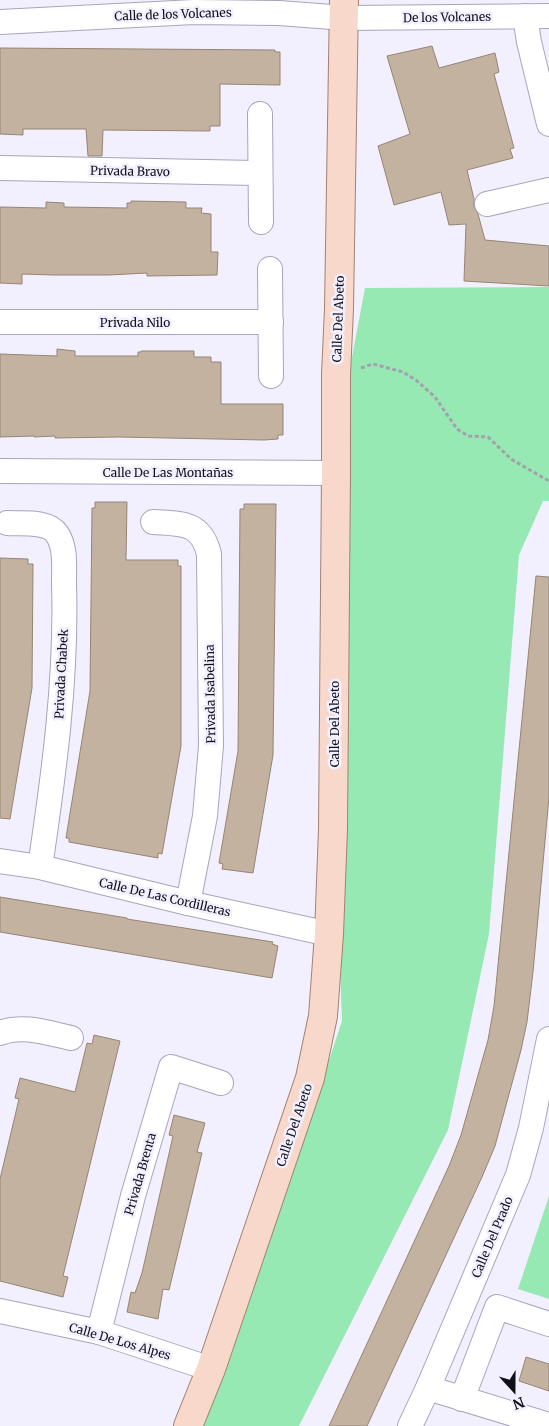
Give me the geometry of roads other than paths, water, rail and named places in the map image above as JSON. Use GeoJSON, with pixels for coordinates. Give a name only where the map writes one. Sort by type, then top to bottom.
{"type":"FeatureCollection","features":[{"type":"Feature","properties":{"kind":"main road","name":"Calle Del Abeto"},"geometry":{"type":"LineString","coordinates":[[188,1426],[211,1369],[310,1078],[323,1016],[329,934],[333,829],[336,374],[345,9]]}},
{"type":"Feature","properties":{"kind":"street","name":"De los Volcanes"},"geometry":{"type":"LineString","coordinates":[[345,9],[549,16]]}},
{"type":"Feature","properties":{"kind":"street","name":"Calle de los Volcanes"},"geometry":{"type":"LineString","coordinates":[[0,22],[194,12],[280,13],[345,9]]}},
{"type":"Feature","properties":{"kind":"street"},"geometry":{"type":"LineString","coordinates":[[525,16],[529,42],[549,124]]}},
{"type":"Feature","properties":{"kind":"street"},"geometry":{"type":"LineString","coordinates":[[260,114],[260,222]]}},
{"type":"Feature","properties":{"kind":"street","name":"Privada Bravo"},"geometry":{"type":"LineString","coordinates":[[0,168],[260,173]]}},
{"type":"Feature","properties":{"kind":"street"},"geometry":{"type":"LineString","coordinates":[[487,204],[549,190]]}},
{"type":"Feature","properties":{"kind":"street"},"geometry":{"type":"LineString","coordinates":[[270,269],[271,376]]}},
{"type":"Feature","properties":{"kind":"street","name":"Privada Nilo"},"geometry":{"type":"LineString","coordinates":[[0,322],[270,322]]}},
{"type":"Feature","properties":{"kind":"street","name":"Calle De Las Montañas"},"geometry":{"type":"LineString","coordinates":[[0,471],[336,473]]}},
{"type":"Feature","properties":{"kind":"street","name":"Privada Isabelina"},"geometry":{"type":"LineString","coordinates":[[153,522],[185,524],[195,530],[206,544],[209,554],[211,746],[205,816],[188,903]]}},
{"type":"Feature","properties":{"kind":"street","name":"Privada Chabek"},"geometry":{"type":"LineString","coordinates":[[7,524],[49,527],[57,533],[64,554],[64,637],[57,749],[40,867]]}},
{"type":"Feature","properties":{"kind":"street","name":"Calle De Las Cordilleras"},"geometry":{"type":"LineString","coordinates":[[0,861],[40,867],[188,903],[329,934]]}},
{"type":"Feature","properties":{"kind":"street"},"geometry":{"type":"LineString","coordinates":[[0,1033],[15,1029],[29,1029],[71,1038]]}},
{"type":"Feature","properties":{"kind":"street","name":"Calle Del Prado"},"geometry":{"type":"LineString","coordinates":[[410,1426],[428,1388],[518,1175],[549,1039]]}},
{"type":"Feature","properties":{"kind":"street","name":"Privada Brenta"},"geometry":{"type":"LineString","coordinates":[[99,1332],[133,1196],[171,1067],[221,1083]]}},
{"type":"Feature","properties":{"kind":"street"},"geometry":{"type":"LineString","coordinates":[[462,1399],[497,1307],[549,1324]]}},
{"type":"Feature","properties":{"kind":"street","name":"Calle De Los Alpes"},"geometry":{"type":"LineString","coordinates":[[0,1310],[99,1332],[211,1369]]}},
{"type":"Feature","properties":{"kind":"street"},"geometry":{"type":"LineString","coordinates":[[428,1388],[549,1425]]}}]}
